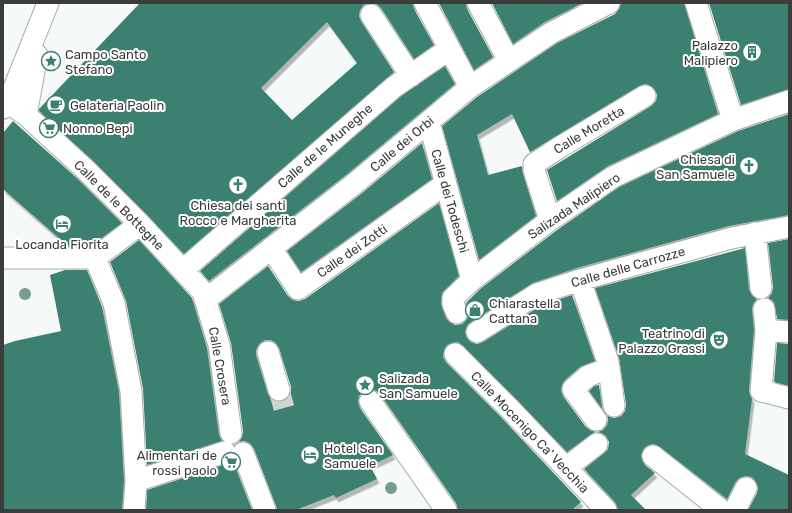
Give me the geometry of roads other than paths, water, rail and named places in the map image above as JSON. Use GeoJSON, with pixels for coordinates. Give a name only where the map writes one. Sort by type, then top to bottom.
{"type":"FeatureCollection","features":[{"type":"Feature","properties":{"kind":"street"},"geometry":{"type":"LineString","coordinates":[[424,3],[470,87]]}},
{"type":"Feature","properties":{"kind":"street"},"geometry":{"type":"LineString","coordinates":[[478,3],[509,61]]}},
{"type":"Feature","properties":{"kind":"street","name":"Calle dei Orbi"},"geometry":{"type":"LineString","coordinates":[[205,300],[354,184],[470,87],[509,61],[547,25],[609,3]]}},
{"type":"Feature","properties":{"kind":"street"},"geometry":{"type":"LineString","coordinates":[[696,3],[733,120]]}},
{"type":"Feature","properties":{"kind":"street"},"geometry":{"type":"LineString","coordinates":[[45,6],[26,115],[5,106],[45,6]]}},
{"type":"Feature","properties":{"kind":"street"},"geometry":{"type":"LineString","coordinates":[[372,15],[411,76]]}},
{"type":"Feature","properties":{"kind":"street","name":"Calle de le Muneghe"},"geometry":{"type":"LineString","coordinates":[[185,269],[382,96],[449,49]]}},
{"type":"Feature","properties":{"kind":"street","name":"Calle Moretta"},"geometry":{"type":"LineString","coordinates":[[550,220],[534,167],[566,143],[645,96]]}},
{"type":"Feature","properties":{"kind":"street","name":"Salizada Malipiero"},"geometry":{"type":"LineString","coordinates":[[457,313],[453,304],[454,298],[472,280],[550,220],[613,177],[733,120],[789,101]]}},
{"type":"Feature","properties":{"kind":"street","name":"Calle de le Botteghe"},"geometry":{"type":"LineString","coordinates":[[26,115],[86,170],[185,269],[203,292],[205,300]]}},
{"type":"Feature","properties":{"kind":"street","name":"Calle dei Todeschi"},"geometry":{"type":"LineString","coordinates":[[429,122],[472,280]]}},
{"type":"Feature","properties":{"kind":"street","name":"Calle dei Zotti"},"geometry":{"type":"LineString","coordinates":[[271,248],[298,289],[446,184]]}},
{"type":"Feature","properties":{"kind":"street"},"geometry":{"type":"LineString","coordinates":[[3,258],[95,258],[140,224]]}},
{"type":"Feature","properties":{"kind":"street","name":"Calle delle Carrozze"},"geometry":{"type":"LineString","coordinates":[[477,332],[537,294],[580,280],[732,238],[789,228]]}},
{"type":"Feature","properties":{"kind":"street"},"geometry":{"type":"LineString","coordinates":[[755,233],[761,288]]}},
{"type":"Feature","properties":{"kind":"street"},"geometry":{"type":"LineString","coordinates":[[95,258],[114,303],[131,391],[136,481],[134,510]]}},
{"type":"Feature","properties":{"kind":"street"},"geometry":{"type":"LineString","coordinates":[[580,280],[608,362],[614,406]]}},
{"type":"Feature","properties":{"kind":"street","name":"Calle Crosera"},"geometry":{"type":"LineString","coordinates":[[205,300],[218,345],[233,446],[265,510]]}},
{"type":"Feature","properties":{"kind":"street"},"geometry":{"type":"LineString","coordinates":[[764,309],[766,330],[761,391],[789,398]]}},
{"type":"Feature","properties":{"kind":"street"},"geometry":{"type":"LineString","coordinates":[[766,330],[789,332]]}},
{"type":"Feature","properties":{"kind":"street"},"geometry":{"type":"LineString","coordinates":[[268,352],[280,390]]}},
{"type":"Feature","properties":{"kind":"street","name":"Calle Mocenigo Ca' Vecchia"},"geometry":{"type":"LineString","coordinates":[[455,354],[606,510]]}},
{"type":"Feature","properties":{"kind":"street"},"geometry":{"type":"LineString","coordinates":[[596,420],[573,389],[588,376],[609,368]]}},
{"type":"Feature","properties":{"kind":"street"},"geometry":{"type":"LineString","coordinates":[[370,401],[446,510]]}},
{"type":"Feature","properties":{"kind":"street"},"geometry":{"type":"LineString","coordinates":[[566,468],[597,444]]}},
{"type":"Feature","properties":{"kind":"street"},"geometry":{"type":"LineString","coordinates":[[136,481],[233,446]]}},
{"type":"Feature","properties":{"kind":"street"},"geometry":{"type":"LineString","coordinates":[[653,456],[721,510]]}},
{"type":"Feature","properties":{"kind":"street"},"geometry":{"type":"LineString","coordinates":[[735,510],[746,488]]}},
{"type":"Feature","properties":{"kind":"tunnel"},"geometry":{"type":"LineString","coordinates":[[279,390],[284,408]]}},
{"type":"Feature","properties":{"kind":"place","name":"Palazzo Malipiero"},"geometry":{"type":"Point","coordinates":[752,52]}},
{"type":"Feature","properties":{"kind":"place","name":"Campo Santo Stefano"},"geometry":{"type":"Point","coordinates":[51,61]}},
{"type":"Feature","properties":{"kind":"place","name":"Gelateria Paolin"},"geometry":{"type":"Point","coordinates":[56,105]}},
{"type":"Feature","properties":{"kind":"place","name":"Nonno Bepi"},"geometry":{"type":"Point","coordinates":[49,128]}},
{"type":"Feature","properties":{"kind":"place","name":"Chiesa di San Samuele"},"geometry":{"type":"Point","coordinates":[749,166]}},
{"type":"Feature","properties":{"kind":"place","name":"Chiesa dei santi Rocco e Margherita"},"geometry":{"type":"Point","coordinates":[238,185]}},
{"type":"Feature","properties":{"kind":"place","name":"Locanda Fiorita"},"geometry":{"type":"Point","coordinates":[62,224]}},
{"type":"Feature","properties":{"kind":"place","name":"Chiarastella Cattana"},"geometry":{"type":"Point","coordinates":[475,310]}},
{"type":"Feature","properties":{"kind":"place","name":"Teatrino di Palazzo Grassi"},"geometry":{"type":"Point","coordinates":[719,340]}},
{"type":"Feature","properties":{"kind":"place","name":"Salizada San Samuele"},"geometry":{"type":"Point","coordinates":[365,385]}},
{"type":"Feature","properties":{"kind":"place","name":"Hotel San Samuele"},"geometry":{"type":"Point","coordinates":[310,455]}},
{"type":"Feature","properties":{"kind":"place","name":"Alimentari de rossi paolo"},"geometry":{"type":"Point","coordinates":[231,462]}}]}
